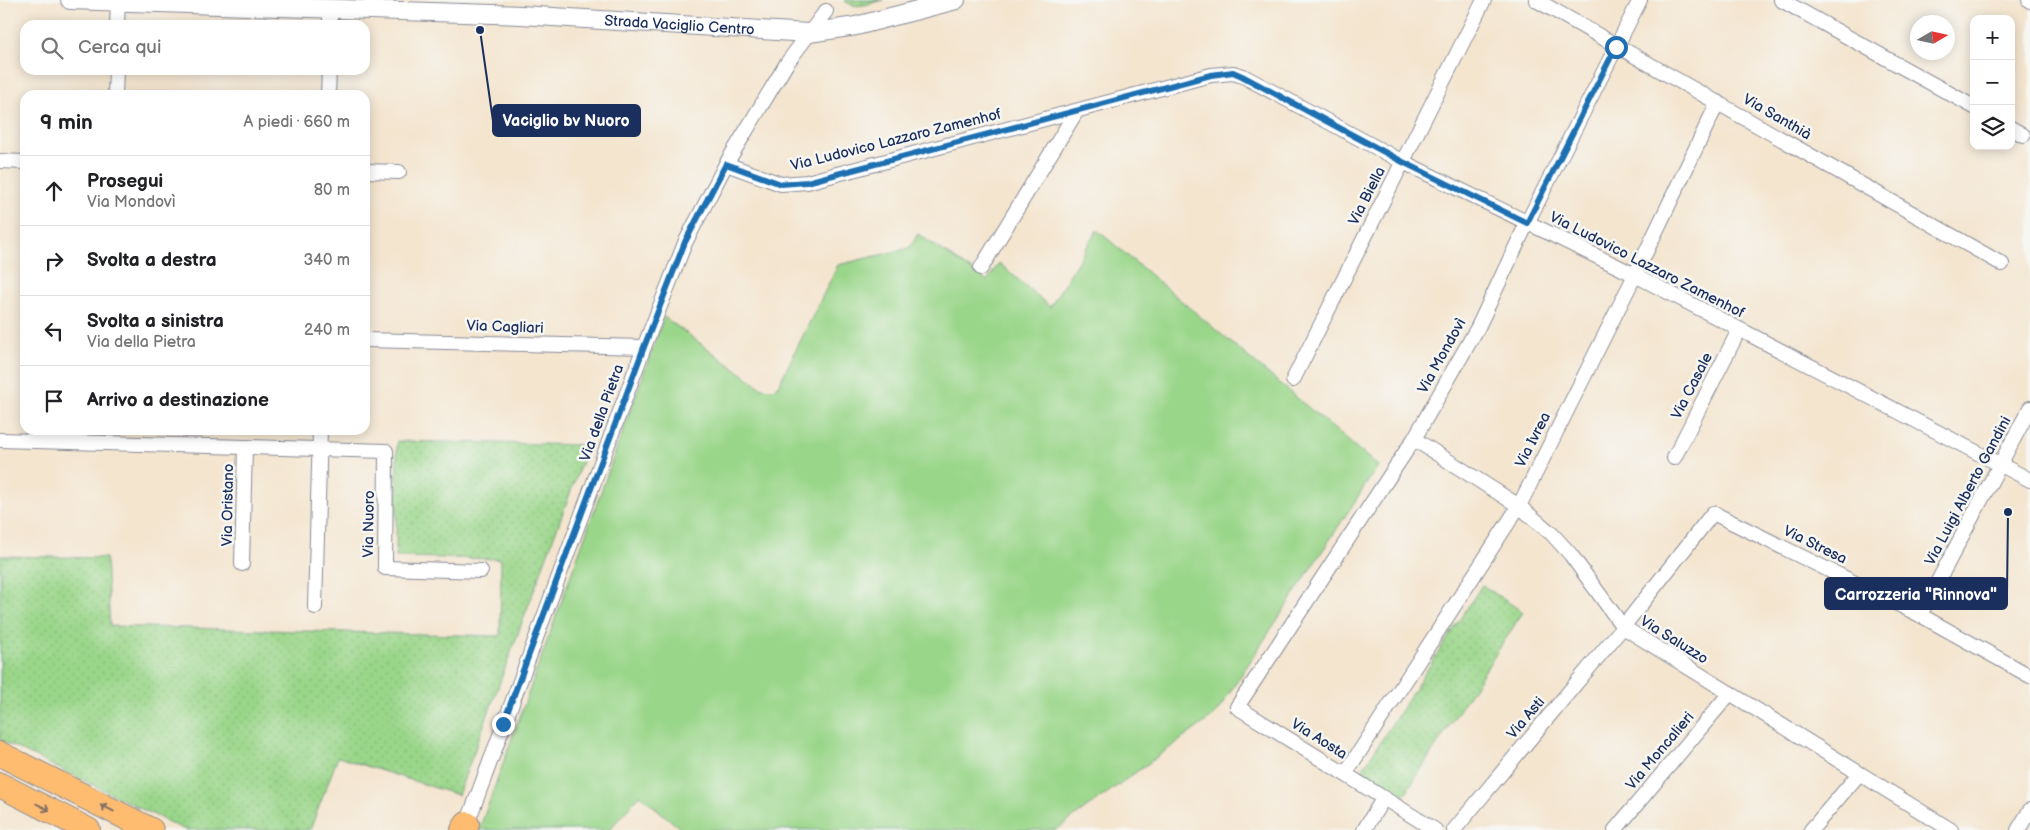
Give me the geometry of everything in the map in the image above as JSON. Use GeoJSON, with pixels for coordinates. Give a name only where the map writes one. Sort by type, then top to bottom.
{"type":"FeatureCollection","features":[{"type":"Feature","properties":{"kind":"highway"},"geometry":{"type":"LineString","coordinates":[[0,754],[151,830]]}},
{"type":"Feature","properties":{"kind":"highway"},"geometry":{"type":"LineString","coordinates":[[0,785],[88,830]]}},
{"type":"Feature","properties":{"kind":"street","name":"Strada Vaciglio Centro"},"geometry":{"type":"LineString","coordinates":[[70,0],[292,3],[330,17],[521,15],[810,33],[856,26],[956,0]]}},
{"type":"Feature","properties":{"kind":"street"},"geometry":{"type":"LineString","coordinates":[[117,20],[118,0]]}},
{"type":"Feature","properties":{"kind":"street","name":"Via Biella"},"geometry":{"type":"LineString","coordinates":[[1293,380],[1484,0]]}},
{"type":"Feature","properties":{"kind":"street","name":"Via Santhià"},"geometry":{"type":"LineString","coordinates":[[1536,0],[2002,264]]}},
{"type":"Feature","properties":{"kind":"street","name":"Via Mondovì"},"geometry":{"type":"LineString","coordinates":[[1237,707],[1414,439],[1478,327],[1527,223],[1640,0]]}},
{"type":"Feature","properties":{"kind":"street"},"geometry":{"type":"LineString","coordinates":[[1781,0],[1970,105]]}},
{"type":"Feature","properties":{"kind":"street"},"geometry":{"type":"LineString","coordinates":[[825,6],[841,28]]}},
{"type":"Feature","properties":{"kind":"street","name":"Via della Pietra"},"geometry":{"type":"LineString","coordinates":[[465,828],[685,242],[726,164],[787,63],[810,33],[825,6]]}},
{"type":"Feature","properties":{"kind":"street","name":"Via Ludovico Lazzaro Zamenhof"},"geometry":{"type":"LineString","coordinates":[[726,164],[781,184],[801,183],[1211,75],[1233,72],[1403,162],[1635,275],[2030,480]]}},
{"type":"Feature","properties":{"kind":"street"},"geometry":{"type":"LineString","coordinates":[[115,90],[116,75]]}},
{"type":"Feature","properties":{"kind":"street"},"geometry":{"type":"LineString","coordinates":[[328,90],[329,75]]}},
{"type":"Feature","properties":{"kind":"street","name":"Via Ivrea"},"geometry":{"type":"LineString","coordinates":[[1345,774],[1519,506],[1635,275],[1718,102]]}},
{"type":"Feature","properties":{"kind":"street"},"geometry":{"type":"LineString","coordinates":[[981,268],[1076,112]]}},
{"type":"Feature","properties":{"kind":"street"},"geometry":{"type":"LineString","coordinates":[[0,161],[20,162]]}},
{"type":"Feature","properties":{"kind":"street"},"geometry":{"type":"LineString","coordinates":[[370,171],[399,172]]}},
{"type":"Feature","properties":{"kind":"street","name":"Via Casale"},"geometry":{"type":"LineString","coordinates":[[1674,458],[1739,330]]}},
{"type":"Feature","properties":{"kind":"street","name":"Via Cagliari"},"geometry":{"type":"LineString","coordinates":[[370,340],[644,347]]}},
{"type":"Feature","properties":{"kind":"street","name":"Via Luigi Alberto Gandini"},"geometry":{"type":"LineString","coordinates":[[1920,615],[2030,408]]}},
{"type":"Feature","properties":{"kind":"street"},"geometry":{"type":"LineString","coordinates":[[315,607],[320,435]]}},
{"type":"Feature","properties":{"kind":"street","name":"Via Saluzzo"},"geometry":{"type":"LineString","coordinates":[[1414,439],[1519,506],[1561,543],[1622,627],[1951,830]]}},
{"type":"Feature","properties":{"kind":"street","name":"Via Oristano"},"geometry":{"type":"LineString","coordinates":[[0,440],[319,449]]}},
{"type":"Feature","properties":{"kind":"street","name":"Via Oristano"},"geometry":{"type":"LineString","coordinates":[[242,564],[245,447]]}},
{"type":"Feature","properties":{"kind":"street","name":"Via Nuoro"},"geometry":{"type":"LineString","coordinates":[[319,449],[386,451],[385,568],[481,571]]}},
{"type":"Feature","properties":{"kind":"street","name":"Via Stresa"},"geometry":{"type":"LineString","coordinates":[[1622,627],[1713,513],[1920,615],[2030,676]]}},
{"type":"Feature","properties":{"kind":"street","name":"Via Asti"},"geometry":{"type":"LineString","coordinates":[[1454,830],[1622,627]]}},
{"type":"Feature","properties":{"kind":"street","name":"Via Moncalieri"},"geometry":{"type":"LineString","coordinates":[[1615,830],[1730,693]]}},
{"type":"Feature","properties":{"kind":"street","name":"Via Aosta"},"geometry":{"type":"LineString","coordinates":[[1237,707],[1435,830]]}},
{"type":"Feature","properties":{"kind":"street"},"geometry":{"type":"LineString","coordinates":[[1811,830],[1859,774]]}},
{"type":"Feature","properties":{"kind":"street"},"geometry":{"type":"LineString","coordinates":[[1364,830],[1383,799]]}},
{"type":"Feature","properties":{"kind":"street"},"geometry":{"type":"LineString","coordinates":[[2018,830],[2030,810]]}},
{"type":"Feature","properties":{"kind":"green space"},"geometry":{"type":"Polygon","coordinates":[[[844,0],[883,0],[857,6],[844,0]]]}},
{"type":"Feature","properties":{"kind":"green space"},"geometry":{"type":"Polygon","coordinates":[[[1097,230],[1378,466],[1215,715],[1056,830],[682,830],[640,795],[609,830],[479,830],[664,317],[762,388],[773,389],[779,384],[838,265],[909,248],[918,234],[987,281],[999,263],[1050,307],[1097,230]]]}},
{"type":"Feature","properties":{"kind":"green space"},"geometry":{"type":"Polygon","coordinates":[[[397,441],[588,445],[458,795],[338,757],[310,830],[185,830],[0,740],[0,556],[106,558],[110,626],[500,636],[501,559],[396,557],[397,441]]]}},
{"type":"Feature","properties":{"kind":"green space"},"geometry":{"type":"Polygon","coordinates":[[[1482,585],[1523,612],[1403,797],[1362,770],[1482,585]]]}},
{"type":"Feature","properties":{"kind":"place","name":"Vaciglio bv Nuoro"},"geometry":{"type":"Point","coordinates":[480,30]}},
{"type":"Feature","properties":{"kind":"place","name":"Carrozzeria \"Rinnova\""},"geometry":{"type":"Point","coordinates":[2008,512]}},
{"type":"Feature","properties":{"kind":"route"},"geometry":{"type":"LineString","coordinates":[[503,724],[685,242],[726,164],[781,184],[807,182],[1211,75],[1233,72],[1403,162],[1527,223],[1616,47]]}}]}
